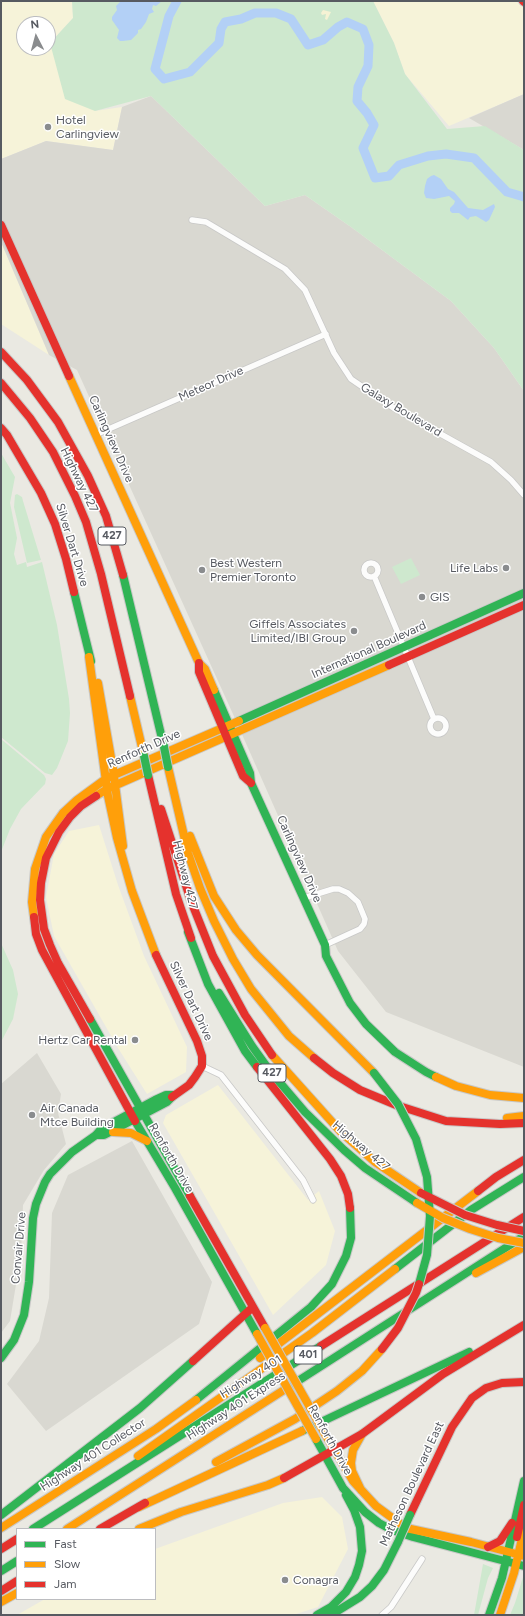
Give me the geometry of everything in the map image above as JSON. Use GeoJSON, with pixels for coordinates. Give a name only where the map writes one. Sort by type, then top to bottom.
{"type":"FeatureCollection","features":[{"type":"Feature","properties":{"kind":"main road","name":"Carlingview Drive"},"geometry":{"type":"LineString","coordinates":[[1,226],[199,663],[199,672],[208,697],[228,730],[243,776],[251,783],[325,945]]}},
{"type":"Feature","properties":{"kind":"main road","name":"Highway 427"},"geometry":{"type":"LineString","coordinates":[[1,352],[27,380],[58,422],[79,458],[103,509],[125,580],[188,853],[206,903],[233,959],[251,989],[264,1007],[293,1040],[333,1073],[360,1090],[383,1100],[446,1121],[500,1124],[524,1123]]}},
{"type":"Feature","properties":{"kind":"main road","name":"Highway 427"},"geometry":{"type":"LineString","coordinates":[[1,383],[21,406],[45,440],[64,473],[86,522],[101,574],[174,888],[188,932],[202,962],[234,1019],[252,1046],[288,1093],[310,1117],[344,1150],[391,1187],[442,1218],[498,1238],[524,1243]]}},
{"type":"Feature","properties":{"kind":"main road","name":"Silver Dart Drive"},"geometry":{"type":"LineString","coordinates":[[1,428],[7,435],[42,493],[55,524],[66,559],[90,657],[126,870],[152,946],[197,1042],[202,1056],[202,1066]]}},
{"type":"Feature","properties":{"kind":"main road","name":"International Boulevard"},"geometry":{"type":"LineString","coordinates":[[406,652],[524,593]]}},
{"type":"Feature","properties":{"kind":"main road","name":"International Boulevard"},"geometry":{"type":"LineString","coordinates":[[228,730],[406,652],[524,604]]}},
{"type":"Feature","properties":{"kind":"main road","name":"Renforth Drive"},"geometry":{"type":"LineString","coordinates":[[228,730],[110,777],[77,800],[63,813],[46,838],[35,868],[32,897],[36,934],[42,950],[132,1116],[148,1141],[343,1488],[365,1512],[379,1523],[392,1530],[470,1553],[514,1564]]}},
{"type":"Feature","properties":{"kind":"main road","name":"Renforth Drive"},"geometry":{"type":"LineString","coordinates":[[228,730],[111,787],[81,806],[70,817],[59,832],[46,858],[43,870],[40,890],[40,907],[44,929],[58,963],[346,1471],[361,1490],[384,1513],[406,1528],[472,1542],[516,1554]]}},
{"type":"Feature","properties":{"kind":"main road"},"geometry":{"type":"LineString","coordinates":[[149,778],[167,826],[200,927],[216,963],[245,1015],[278,1063],[341,1132],[375,1162],[421,1193],[465,1215],[497,1225],[524,1230]]}},
{"type":"Feature","properties":{"kind":"main road"},"geometry":{"type":"LineString","coordinates":[[102,1528],[194,1474],[295,1419],[362,1371],[382,1349],[398,1328],[416,1293],[427,1255],[430,1216],[427,1177],[416,1139],[398,1104],[374,1073],[257,955],[229,920],[205,876],[172,785]]}},
{"type":"Feature","properties":{"kind":"main road"},"geometry":{"type":"LineString","coordinates":[[188,932],[208,984],[245,1051],[289,1109],[323,1150],[341,1176],[350,1202],[352,1224],[344,1262],[335,1279],[322,1297],[295,1321],[196,1400]]}},
{"type":"Feature","properties":{"kind":"main road"},"geometry":{"type":"LineString","coordinates":[[325,945],[332,953],[349,989],[364,1011],[379,1028],[403,1050],[433,1070],[467,1084],[499,1091],[524,1093]]}},
{"type":"Feature","properties":{"kind":"main road"},"geometry":{"type":"LineString","coordinates":[[325,945],[326,956],[350,1003],[366,1024],[395,1052],[426,1072],[456,1086],[490,1095],[524,1098]]}},
{"type":"Feature","properties":{"kind":"main road","name":"Convair Drive"},"geometry":{"type":"LineString","coordinates":[[1,1358],[14,1340],[24,1315],[29,1282],[33,1218],[36,1204],[45,1182],[58,1165],[72,1152],[96,1135],[100,1129],[142,1111],[166,1095],[174,1094],[189,1084],[202,1066]]}},
{"type":"Feature","properties":{"kind":"main road"},"geometry":{"type":"LineString","coordinates":[[423,1113],[487,1118],[524,1116]]}},
{"type":"Feature","properties":{"kind":"main road","name":"Convair Drive"},"geometry":{"type":"LineString","coordinates":[[96,1135],[104,1135],[109,1133],[132,1116]]}},
{"type":"Feature","properties":{"kind":"main road"},"geometry":{"type":"LineString","coordinates":[[109,1133],[131,1133],[148,1141]]}},
{"type":"Feature","properties":{"kind":"main road"},"geometry":{"type":"LineString","coordinates":[[196,1400],[230,1380],[279,1344],[462,1202],[492,1180],[524,1160]]}},
{"type":"Feature","properties":{"kind":"main road"},"geometry":{"type":"LineString","coordinates":[[92,1491],[146,1450],[312,1333],[471,1210],[524,1177]]}},
{"type":"Feature","properties":{"kind":"main road","name":"Highway 401"},"geometry":{"type":"LineString","coordinates":[[92,1491],[524,1217]]}},
{"type":"Feature","properties":{"kind":"main road","name":"401"},"geometry":{"type":"LineString","coordinates":[[419,1302],[524,1236]]}},
{"type":"Feature","properties":{"kind":"main road"},"geometry":{"type":"LineString","coordinates":[[419,1302],[524,1247]]}},
{"type":"Feature","properties":{"kind":"main road","name":"Highway 401 Express"},"geometry":{"type":"LineString","coordinates":[[69,1528],[419,1302]]}},
{"type":"Feature","properties":{"kind":"main road"},"geometry":{"type":"LineString","coordinates":[[1,1516],[140,1408],[253,1307]]}},
{"type":"Feature","properties":{"kind":"main road"},"geometry":{"type":"LineString","coordinates":[[139,1506],[524,1324]]}},
{"type":"Feature","properties":{"kind":"main road"},"geometry":{"type":"LineString","coordinates":[[141,1528],[181,1512],[282,1480],[333,1449],[362,1434],[443,1374],[524,1324]]}},
{"type":"Feature","properties":{"kind":"main road","name":"Matheson Boulevard East"},"geometry":{"type":"LineString","coordinates":[[331,1615],[360,1597],[372,1586],[384,1570],[452,1427],[472,1398],[486,1388],[507,1382],[520,1382]]}},
{"type":"Feature","properties":{"kind":"main road","name":"Highway 401 Collector"},"geometry":{"type":"LineString","coordinates":[[1,1528],[156,1429],[196,1400]]}},
{"type":"Feature","properties":{"kind":"main road"},"geometry":{"type":"LineString","coordinates":[[361,1490],[352,1471],[351,1462],[353,1450],[362,1434]]}},
{"type":"Feature","properties":{"kind":"main road"},"geometry":{"type":"LineString","coordinates":[[317,1615],[328,1609],[346,1592],[355,1577],[362,1551],[360,1527],[354,1510],[343,1488]]}},
{"type":"Feature","properties":{"kind":"main road","name":"401"},"geometry":{"type":"LineString","coordinates":[[35,1528],[92,1491]]}},
{"type":"Feature","properties":{"kind":"main road"},"geometry":{"type":"LineString","coordinates":[[488,1547],[500,1541],[514,1521],[523,1494]]}},
{"type":"Feature","properties":{"kind":"main road"},"geometry":{"type":"LineString","coordinates":[[500,1615],[504,1606],[516,1554],[523,1494]]}},
{"type":"Feature","properties":{"kind":"main road"},"geometry":{"type":"LineString","coordinates":[[514,1521],[516,1554]]}},
{"type":"Feature","properties":{"kind":"main road"},"geometry":{"type":"LineString","coordinates":[[516,1554],[524,1530]]}},
{"type":"Feature","properties":{"kind":"main road"},"geometry":{"type":"LineString","coordinates":[[1,1549],[16,1540]]}},
{"type":"Feature","properties":{"kind":"main road"},"geometry":{"type":"LineString","coordinates":[[1,1571],[16,1562]]}},
{"type":"Feature","properties":{"kind":"main road"},"geometry":{"type":"LineString","coordinates":[[489,1615],[497,1595],[514,1564]]}},
{"type":"Feature","properties":{"kind":"main road"},"geometry":{"type":"LineString","coordinates":[[1,1591],[16,1582]]}},
{"type":"Feature","properties":{"kind":"main road"},"geometry":{"type":"LineString","coordinates":[[1,1602],[16,1594]]}},
{"type":"Feature","properties":{"kind":"street","name":"Galaxy Boulevard"},"geometry":{"type":"LineString","coordinates":[[192,220],[206,222],[285,269],[305,290],[334,353],[351,379],[392,407],[491,462],[511,480],[524,495]]}},
{"type":"Feature","properties":{"kind":"street","name":"Meteor Drive"},"geometry":{"type":"LineString","coordinates":[[95,435],[326,334]]}},
{"type":"Feature","properties":{"kind":"street"},"geometry":{"type":"LineString","coordinates":[[374,576],[434,719]]}},
{"type":"Feature","properties":{"kind":"street"},"geometry":{"type":"LineString","coordinates":[[304,898],[333,889],[339,889],[348,893],[358,902],[364,919],[364,924],[360,929],[325,945]]}},
{"type":"Feature","properties":{"kind":"street"},"geometry":{"type":"LineString","coordinates":[[202,1066],[221,1075],[303,1180],[313,1200]]}},
{"type":"Feature","properties":{"kind":"street"},"geometry":{"type":"LineString","coordinates":[[382,1615],[391,1607],[422,1560]]}},
{"type":"Feature","properties":{"kind":"shaded area"},"geometry":{"type":"Polygon","coordinates":[[[1,1],[72,1],[73,18],[56,36],[56,16],[16,16],[16,56],[56,56],[56,52],[95,111],[122,107],[113,150],[46,141],[1,159],[1,1]]]}},
{"type":"Feature","properties":{"kind":"shaded area"},"geometry":{"type":"Polygon","coordinates":[[[373,1],[515,1],[524,7],[524,94],[449,126],[405,74],[394,43],[373,1]]]}},
{"type":"Feature","properties":{"kind":"shaded area"},"geometry":{"type":"Polygon","coordinates":[[[524,94],[524,150],[469,118],[524,94]]]}},
{"type":"Feature","properties":{"kind":"shaded area"},"geometry":{"type":"Polygon","coordinates":[[[151,96],[265,206],[305,195],[451,301],[494,348],[524,391],[524,1067],[386,1012],[338,951],[233,714],[77,370],[49,355],[1,242],[1,159],[46,141],[113,150],[122,107],[151,96]]]}},
{"type":"Feature","properties":{"kind":"shaded area"},"geometry":{"type":"Polygon","coordinates":[[[1,242],[49,355],[1,324],[1,242]]]}},
{"type":"Feature","properties":{"kind":"shaded area"},"geometry":{"type":"Polygon","coordinates":[[[99,825],[118,885],[144,956],[187,1047],[186,1072],[147,1094],[118,1048],[54,936],[46,897],[54,854],[69,831],[99,825]]]}},
{"type":"Feature","properties":{"kind":"shaded area"},"geometry":{"type":"Polygon","coordinates":[[[37,1053],[61,1094],[58,1113],[66,1144],[44,1170],[23,1205],[21,1254],[10,1321],[1,1333],[1,1084],[37,1053]]]}},
{"type":"Feature","properties":{"kind":"shaded area"},"geometry":{"type":"Polygon","coordinates":[[[218,1085],[308,1200],[319,1191],[335,1231],[326,1265],[273,1315],[163,1123],[166,1115],[218,1085]]]}},
{"type":"Feature","properties":{"kind":"shaded area"},"geometry":{"type":"Polygon","coordinates":[[[132,1141],[212,1282],[199,1324],[46,1431],[7,1384],[39,1341],[49,1298],[52,1213],[68,1175],[132,1141]]]}},
{"type":"Feature","properties":{"kind":"shaded area"},"geometry":{"type":"Polygon","coordinates":[[[322,1497],[342,1517],[348,1549],[318,1607],[293,1615],[17,1615],[43,1600],[156,1600],[156,1549],[283,1503],[322,1497]]]}},
{"type":"Feature","properties":{"kind":"green space"},"geometry":{"type":"Polygon","coordinates":[[[72,1],[373,1],[394,43],[405,74],[447,129],[485,126],[524,150],[524,391],[494,348],[451,301],[305,195],[265,206],[151,96],[95,111],[65,99],[53,56],[56,56],[56,36],[73,18],[72,1]]]}},
{"type":"Feature","properties":{"kind":"green space"},"geometry":{"type":"Polygon","coordinates":[[[1,453],[15,477],[10,503],[17,538],[14,554],[17,565],[26,562],[27,567],[42,562],[57,625],[69,699],[70,713],[68,741],[57,768],[52,775],[45,773],[1,737],[1,453]]]}},
{"type":"Feature","properties":{"kind":"green space"},"geometry":{"type":"Polygon","coordinates":[[[17,494],[22,497],[41,560],[27,563],[14,507],[15,495],[17,494]]]}},
{"type":"Feature","properties":{"kind":"green space"},"geometry":{"type":"Polygon","coordinates":[[[411,558],[420,575],[401,584],[392,567],[411,558]]]}},
{"type":"Feature","properties":{"kind":"green space"},"geometry":{"type":"Polygon","coordinates":[[[1,739],[44,775],[46,779],[45,784],[21,809],[10,829],[1,852],[1,739]]]}},
{"type":"Feature","properties":{"kind":"green space"},"geometry":{"type":"Polygon","coordinates":[[[1,943],[13,970],[18,994],[13,1019],[1,1042],[1,943]]]}},
{"type":"Feature","properties":{"kind":"green space"},"geometry":{"type":"Polygon","coordinates":[[[483,1564],[493,1568],[488,1578],[478,1615],[474,1615],[483,1564]]]}},
{"type":"Feature","properties":{"kind":"green space"},"geometry":{"type":"Polygon","coordinates":[[[523,1577],[524,1615],[510,1615],[515,1603],[523,1577]]]}},
{"type":"Feature","properties":{"kind":"sand"},"geometry":{"type":"Polygon","coordinates":[[[323,10],[331,12],[327,20],[325,19],[326,14],[322,15],[321,13],[323,10]]]}},
{"type":"Feature","properties":{"kind":"water"},"geometry":{"type":"Polygon","coordinates":[[[121,1],[162,1],[156,6],[153,5],[152,9],[154,12],[149,14],[146,22],[131,40],[120,41],[117,38],[119,30],[112,20],[112,17],[117,10],[116,6],[121,1]]]}},
{"type":"Feature","properties":{"kind":"water"},"geometry":{"type":"Polygon","coordinates":[[[434,175],[441,179],[448,189],[454,192],[468,208],[483,210],[494,204],[495,207],[489,220],[486,222],[476,216],[470,217],[468,220],[459,213],[452,213],[450,208],[455,201],[449,196],[434,199],[426,198],[424,193],[427,179],[434,175]]]}},
{"type":"Feature","properties":{"kind":"waterway"},"geometry":{"type":"LineString","coordinates":[[177,1],[169,16],[155,69],[164,79],[190,72],[219,43],[221,29],[225,22],[241,19],[255,13],[276,13],[291,19],[308,45],[323,40],[338,27],[347,22],[363,29],[369,45],[368,66],[358,87],[357,101],[367,113],[374,125],[363,148],[375,178],[389,176],[399,165],[428,156],[446,154],[474,158],[507,192],[524,197]]}},
{"type":"Feature","properties":{"kind":"traffic: fast"},"geometry":{"type":"LineString","coordinates":[[123,575],[164,747]]}},
{"type":"Feature","properties":{"kind":"traffic: fast"},"geometry":{"type":"LineString","coordinates":[[74,592],[91,661]]}},
{"type":"Feature","properties":{"kind":"traffic: fast"},"geometry":{"type":"LineString","coordinates":[[239,721],[524,593]]}},
{"type":"Feature","properties":{"kind":"traffic: fast"},"geometry":{"type":"LineString","coordinates":[[214,690],[250,773],[251,783],[325,945]]}},
{"type":"Feature","properties":{"kind":"traffic: fast"},"geometry":{"type":"LineString","coordinates":[[164,747],[168,767]]}},
{"type":"Feature","properties":{"kind":"traffic: fast"},"geometry":{"type":"LineString","coordinates":[[144,756],[148,775]]}},
{"type":"Feature","properties":{"kind":"traffic: fast"},"geometry":{"type":"LineString","coordinates":[[188,932],[208,984],[245,1051],[257,1067]]}},
{"type":"Feature","properties":{"kind":"traffic: fast"},"geometry":{"type":"LineString","coordinates":[[325,945],[326,956],[350,1003],[366,1024],[395,1052],[436,1077]]}},
{"type":"Feature","properties":{"kind":"traffic: fast"},"geometry":{"type":"LineString","coordinates":[[219,993],[252,1046],[270,1071],[305,1112],[365,1168],[417,1203]]}},
{"type":"Feature","properties":{"kind":"traffic: fast"},"geometry":{"type":"LineString","coordinates":[[90,1019],[190,1196]]}},
{"type":"Feature","properties":{"kind":"traffic: fast"},"geometry":{"type":"LineString","coordinates":[[374,1073],[398,1104],[416,1139],[427,1177],[430,1216],[427,1255],[419,1284]]}},
{"type":"Feature","properties":{"kind":"traffic: fast"},"geometry":{"type":"LineString","coordinates":[[1,1358],[14,1340],[24,1315],[29,1282],[33,1218],[36,1204],[50,1174],[72,1152],[96,1135],[101,1129],[155,1100],[166,1095],[174,1095]]}},
{"type":"Feature","properties":{"kind":"traffic: fast"},"geometry":{"type":"LineString","coordinates":[[96,1135],[104,1135],[167,1102],[172,1097]]}},
{"type":"Feature","properties":{"kind":"traffic: fast"},"geometry":{"type":"LineString","coordinates":[[135,1121],[175,1188],[257,1334]]}},
{"type":"Feature","properties":{"kind":"traffic: fast"},"geometry":{"type":"LineString","coordinates":[[395,1269],[471,1210],[524,1177]]}},
{"type":"Feature","properties":{"kind":"traffic: fast"},"geometry":{"type":"LineString","coordinates":[[196,1400],[311,1307],[332,1284],[346,1256],[351,1238],[350,1208]]}},
{"type":"Feature","properties":{"kind":"traffic: fast"},"geometry":{"type":"LineString","coordinates":[[287,1388],[524,1236]]}},
{"type":"Feature","properties":{"kind":"traffic: fast"},"geometry":{"type":"LineString","coordinates":[[35,1528],[321,1346]]}},
{"type":"Feature","properties":{"kind":"traffic: fast"},"geometry":{"type":"LineString","coordinates":[[302,1431],[469,1352]]}},
{"type":"Feature","properties":{"kind":"traffic: fast"},"geometry":{"type":"LineString","coordinates":[[1,1515],[140,1408],[193,1361]]}},
{"type":"Feature","properties":{"kind":"traffic: fast"},"geometry":{"type":"LineString","coordinates":[[316,1439],[343,1488],[365,1512],[379,1523],[392,1530],[413,1537],[524,1566]]}},
{"type":"Feature","properties":{"kind":"traffic: fast"},"geometry":{"type":"LineString","coordinates":[[489,1615],[502,1578],[524,1481]]}},
{"type":"Feature","properties":{"kind":"traffic: fast"},"geometry":{"type":"LineString","coordinates":[[317,1615],[331,1607],[346,1592],[355,1577],[359,1565],[362,1551],[360,1527],[354,1510],[346,1495]]}},
{"type":"Feature","properties":{"kind":"traffic: fast"},"geometry":{"type":"LineString","coordinates":[[398,1542],[410,1515]]}},
{"type":"Feature","properties":{"kind":"traffic: fast"},"geometry":{"type":"LineString","coordinates":[[331,1615],[360,1597],[372,1586],[384,1570],[398,1542]]}},
{"type":"Feature","properties":{"kind":"traffic: fast"},"geometry":{"type":"LineString","coordinates":[[1,1571],[16,1562]]}},
{"type":"Feature","properties":{"kind":"traffic: slow"},"geometry":{"type":"LineString","coordinates":[[69,376],[199,663],[205,669],[214,690]]}},
{"type":"Feature","properties":{"kind":"traffic: slow"},"geometry":{"type":"LineString","coordinates":[[89,657],[108,796],[117,838],[132,891],[156,955]]}},
{"type":"Feature","properties":{"kind":"traffic: slow"},"geometry":{"type":"LineString","coordinates":[[96,796],[107,789],[389,665]]}},
{"type":"Feature","properties":{"kind":"traffic: slow"},"geometry":{"type":"LineString","coordinates":[[98,683],[113,769],[123,846]]}},
{"type":"Feature","properties":{"kind":"traffic: slow"},"geometry":{"type":"LineString","coordinates":[[130,696],[144,756]]}},
{"type":"Feature","properties":{"kind":"traffic: slow"},"geometry":{"type":"LineString","coordinates":[[34,917],[32,902],[35,869],[46,837],[63,813],[77,800],[107,778],[239,721]]}},
{"type":"Feature","properties":{"kind":"traffic: slow"},"geometry":{"type":"LineString","coordinates":[[168,767],[188,853],[200,888],[214,921],[233,959],[251,989],[289,1036],[314,1058]]}},
{"type":"Feature","properties":{"kind":"traffic: slow"},"geometry":{"type":"LineString","coordinates":[[190,836],[214,896],[236,930],[257,955],[374,1073]]}},
{"type":"Feature","properties":{"kind":"traffic: slow"},"geometry":{"type":"LineString","coordinates":[[272,1055],[341,1132],[375,1162],[421,1193]]}},
{"type":"Feature","properties":{"kind":"traffic: slow"},"geometry":{"type":"LineString","coordinates":[[436,1077],[456,1086],[490,1095],[524,1098]]}},
{"type":"Feature","properties":{"kind":"traffic: slow"},"geometry":{"type":"LineString","coordinates":[[507,1118],[524,1116]]}},
{"type":"Feature","properties":{"kind":"traffic: slow"},"geometry":{"type":"LineString","coordinates":[[113,1132],[131,1133],[147,1141]]}},
{"type":"Feature","properties":{"kind":"traffic: slow"},"geometry":{"type":"LineString","coordinates":[[260,1358],[478,1191]]}},
{"type":"Feature","properties":{"kind":"traffic: slow"},"geometry":{"type":"LineString","coordinates":[[417,1203],[443,1218],[470,1229],[498,1238],[524,1243]]}},
{"type":"Feature","properties":{"kind":"traffic: slow"},"geometry":{"type":"LineString","coordinates":[[476,1273],[524,1247]]}},
{"type":"Feature","properties":{"kind":"traffic: slow"},"geometry":{"type":"LineString","coordinates":[[138,1456],[312,1333],[395,1269]]}},
{"type":"Feature","properties":{"kind":"traffic: slow"},"geometry":{"type":"LineString","coordinates":[[265,1328],[325,1434]]}},
{"type":"Feature","properties":{"kind":"traffic: slow"},"geometry":{"type":"LineString","coordinates":[[257,1334],[316,1439]]}},
{"type":"Feature","properties":{"kind":"traffic: slow"},"geometry":{"type":"LineString","coordinates":[[216,1462],[295,1419],[337,1391],[362,1371],[382,1349]]}},
{"type":"Feature","properties":{"kind":"traffic: slow"},"geometry":{"type":"LineString","coordinates":[[69,1528],[287,1388]]}},
{"type":"Feature","properties":{"kind":"traffic: slow"},"geometry":{"type":"LineString","coordinates":[[1,1528],[156,1429],[196,1400]]}},
{"type":"Feature","properties":{"kind":"traffic: slow"},"geometry":{"type":"LineString","coordinates":[[139,1507],[302,1431]]}},
{"type":"Feature","properties":{"kind":"traffic: slow"},"geometry":{"type":"LineString","coordinates":[[325,1434],[353,1481],[376,1506],[406,1528],[471,1542],[524,1556]]}},
{"type":"Feature","properties":{"kind":"traffic: slow"},"geometry":{"type":"LineString","coordinates":[[361,1490],[352,1471],[351,1463],[353,1450],[362,1434]]}},
{"type":"Feature","properties":{"kind":"traffic: slow"},"geometry":{"type":"LineString","coordinates":[[141,1528],[181,1512],[268,1485],[284,1478]]}},
{"type":"Feature","properties":{"kind":"traffic: slow"},"geometry":{"type":"LineString","coordinates":[[500,1615],[514,1573],[524,1530]]}},
{"type":"Feature","properties":{"kind":"traffic: slow"},"geometry":{"type":"LineString","coordinates":[[1,1602],[16,1594]]}},
{"type":"Feature","properties":{"kind":"traffic: jam"},"geometry":{"type":"LineString","coordinates":[[1,225],[69,376]]}},
{"type":"Feature","properties":{"kind":"traffic: jam"},"geometry":{"type":"LineString","coordinates":[[1,352],[27,380],[58,422],[88,476],[106,516],[123,575]]}},
{"type":"Feature","properties":{"kind":"traffic: jam"},"geometry":{"type":"LineString","coordinates":[[1,383],[30,418],[53,452],[86,522],[101,574],[130,696]]}},
{"type":"Feature","properties":{"kind":"traffic: jam"},"geometry":{"type":"LineString","coordinates":[[1,428],[7,435],[41,493],[55,524],[74,592]]}},
{"type":"Feature","properties":{"kind":"traffic: jam"},"geometry":{"type":"LineString","coordinates":[[389,665],[524,605]]}},
{"type":"Feature","properties":{"kind":"traffic: jam"},"geometry":{"type":"LineString","coordinates":[[199,663],[199,672],[243,776],[251,783]]}},
{"type":"Feature","properties":{"kind":"traffic: jam"},"geometry":{"type":"LineString","coordinates":[[148,775],[176,894],[191,938]]}},
{"type":"Feature","properties":{"kind":"traffic: jam"},"geometry":{"type":"LineString","coordinates":[[90,1019],[58,963],[50,945],[44,929],[40,900],[41,883],[46,858],[59,832],[70,817],[81,806],[96,796]]}},
{"type":"Feature","properties":{"kind":"traffic: jam"},"geometry":{"type":"LineString","coordinates":[[161,809],[191,901],[213,956],[245,1015],[272,1055]]}},
{"type":"Feature","properties":{"kind":"traffic: jam"},"geometry":{"type":"LineString","coordinates":[[34,917],[36,934],[42,950],[135,1121]]}},
{"type":"Feature","properties":{"kind":"traffic: jam"},"geometry":{"type":"LineString","coordinates":[[156,955],[197,1041],[202,1056],[202,1066],[195,1077],[189,1085],[172,1097]]}},
{"type":"Feature","properties":{"kind":"traffic: jam"},"geometry":{"type":"LineString","coordinates":[[314,1058],[333,1073],[360,1090],[396,1105],[446,1121],[500,1124],[524,1123]]}},
{"type":"Feature","properties":{"kind":"traffic: jam"},"geometry":{"type":"LineString","coordinates":[[257,1067],[330,1159],[341,1176],[348,1194],[350,1208]]}},
{"type":"Feature","properties":{"kind":"traffic: jam"},"geometry":{"type":"LineString","coordinates":[[478,1191],[496,1177],[524,1160]]}},
{"type":"Feature","properties":{"kind":"traffic: jam"},"geometry":{"type":"LineString","coordinates":[[421,1193],[465,1215],[497,1225],[524,1231]]}},
{"type":"Feature","properties":{"kind":"traffic: jam"},"geometry":{"type":"LineString","coordinates":[[190,1196],[265,1328]]}},
{"type":"Feature","properties":{"kind":"traffic: jam"},"geometry":{"type":"LineString","coordinates":[[321,1346],[524,1217]]}},
{"type":"Feature","properties":{"kind":"traffic: jam"},"geometry":{"type":"LineString","coordinates":[[382,1349],[398,1328],[419,1284]]}},
{"type":"Feature","properties":{"kind":"traffic: jam"},"geometry":{"type":"LineString","coordinates":[[193,1361],[253,1307]]}},
{"type":"Feature","properties":{"kind":"traffic: jam"},"geometry":{"type":"LineString","coordinates":[[284,1478],[362,1434],[443,1374],[524,1325]]}},
{"type":"Feature","properties":{"kind":"traffic: jam"},"geometry":{"type":"LineString","coordinates":[[410,1515],[452,1427],[472,1398],[486,1388],[502,1383],[524,1382]]}},
{"type":"Feature","properties":{"kind":"traffic: jam"},"geometry":{"type":"LineString","coordinates":[[102,1528],[145,1503]]}},
{"type":"Feature","properties":{"kind":"traffic: jam"},"geometry":{"type":"LineString","coordinates":[[517,1537],[524,1505]]}},
{"type":"Feature","properties":{"kind":"traffic: jam"},"geometry":{"type":"LineString","coordinates":[[488,1547],[500,1541],[512,1523]]}},
{"type":"Feature","properties":{"kind":"traffic: jam"},"geometry":{"type":"LineString","coordinates":[[1,1549],[16,1540]]}},
{"type":"Feature","properties":{"kind":"traffic: jam"},"geometry":{"type":"LineString","coordinates":[[1,1591],[16,1582]]}},
{"type":"Feature","properties":{"kind":"place","name":"Hotel Carlingview"},"geometry":{"type":"Point","coordinates":[48,127]}},
{"type":"Feature","properties":{"kind":"place","name":"Life Labs"},"geometry":{"type":"Point","coordinates":[506,568]}},
{"type":"Feature","properties":{"kind":"place","name":"Best Western Premier Toronto"},"geometry":{"type":"Point","coordinates":[202,570]}},
{"type":"Feature","properties":{"kind":"place","name":"GIS"},"geometry":{"type":"Point","coordinates":[422,597]}},
{"type":"Feature","properties":{"kind":"place","name":"Giffels Associates Limited/IBI Group"},"geometry":{"type":"Point","coordinates":[354,631]}},
{"type":"Feature","properties":{"kind":"place","name":"Hertz Car Rental"},"geometry":{"type":"Point","coordinates":[135,1040]}},
{"type":"Feature","properties":{"kind":"place","name":"Air Canada Mtce Building"},"geometry":{"type":"Point","coordinates":[32,1115]}},
{"type":"Feature","properties":{"kind":"place","name":"Conagra"},"geometry":{"type":"Point","coordinates":[285,1580]}}]}
